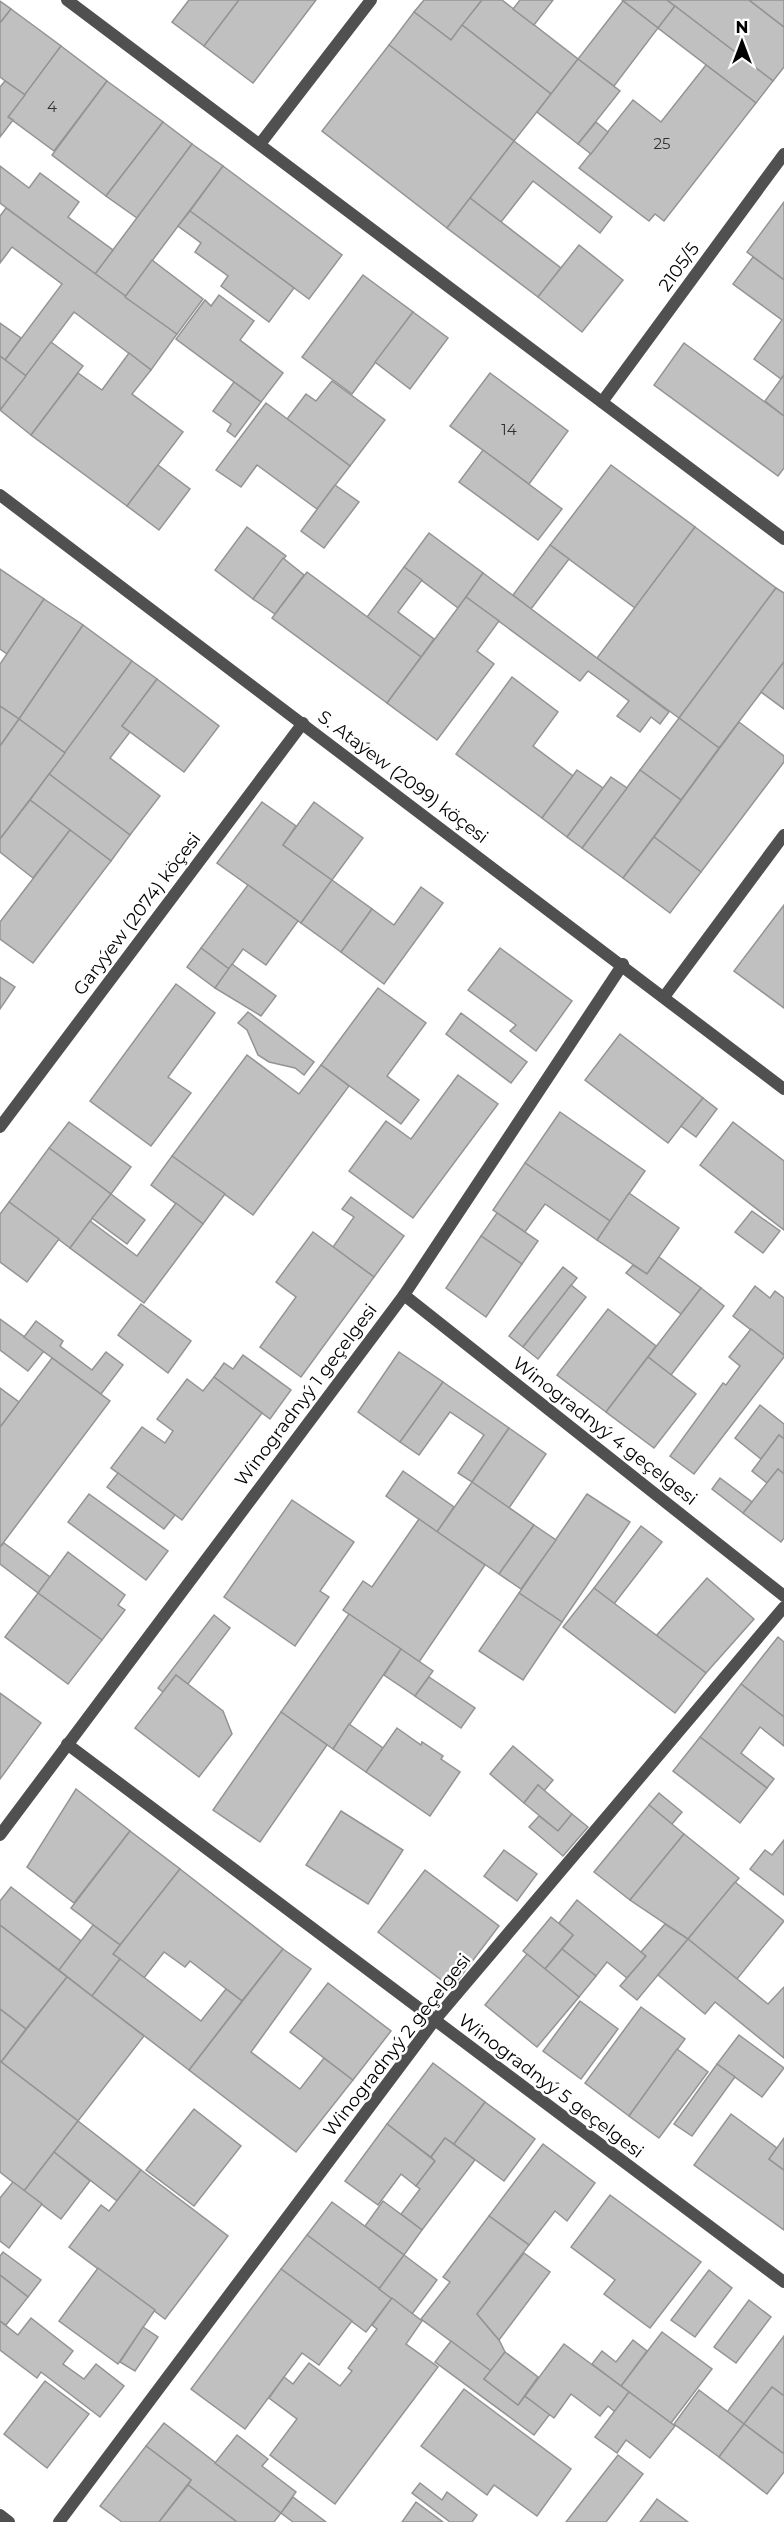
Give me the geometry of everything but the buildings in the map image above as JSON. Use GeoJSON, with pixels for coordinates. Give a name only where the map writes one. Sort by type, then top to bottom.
{"type":"FeatureCollection","features":[{"type":"Feature","properties":{"kind":"street"},"geometry":{"type":"LineString","coordinates":[[68,0],[784,539]]}},
{"type":"Feature","properties":{"kind":"street"},"geometry":{"type":"LineString","coordinates":[[260,144],[371,0]]}},
{"type":"Feature","properties":{"kind":"street","name":"2105/5"},"geometry":{"type":"LineString","coordinates":[[602,402],[784,154]]}},
{"type":"Feature","properties":{"kind":"street","name":"S. Ataýew (2099) köçesi"},"geometry":{"type":"LineString","coordinates":[[0,495],[623,964],[784,1089]]}},
{"type":"Feature","properties":{"kind":"street","name":"Garyýew (2074) köçesi"},"geometry":{"type":"LineString","coordinates":[[0,1127],[303,723]]}},
{"type":"Feature","properties":{"kind":"street"},"geometry":{"type":"LineString","coordinates":[[664,997],[784,835]]}},
{"type":"Feature","properties":{"kind":"street","name":"Winogradnyý 1 geçelgesi"},"geometry":{"type":"LineString","coordinates":[[0,1835],[404,1295],[623,964]]}},
{"type":"Feature","properties":{"kind":"street","name":"Winogradnyý 4 geçelgesi"},"geometry":{"type":"LineString","coordinates":[[404,1295],[784,1596]]}},
{"type":"Feature","properties":{"kind":"street","name":"Winogradnyý 2 geçelgesi"},"geometry":{"type":"LineString","coordinates":[[58,2522],[434,2021],[784,1607]]}},
{"type":"Feature","properties":{"kind":"street","name":"Winogradnyý 5 geçelgesi"},"geometry":{"type":"LineString","coordinates":[[67,1744],[784,2282]]}},
{"type":"Feature","properties":{"kind":"street"},"geometry":{"type":"LineString","coordinates":[[0,2515],[9,2522]]}}]}
